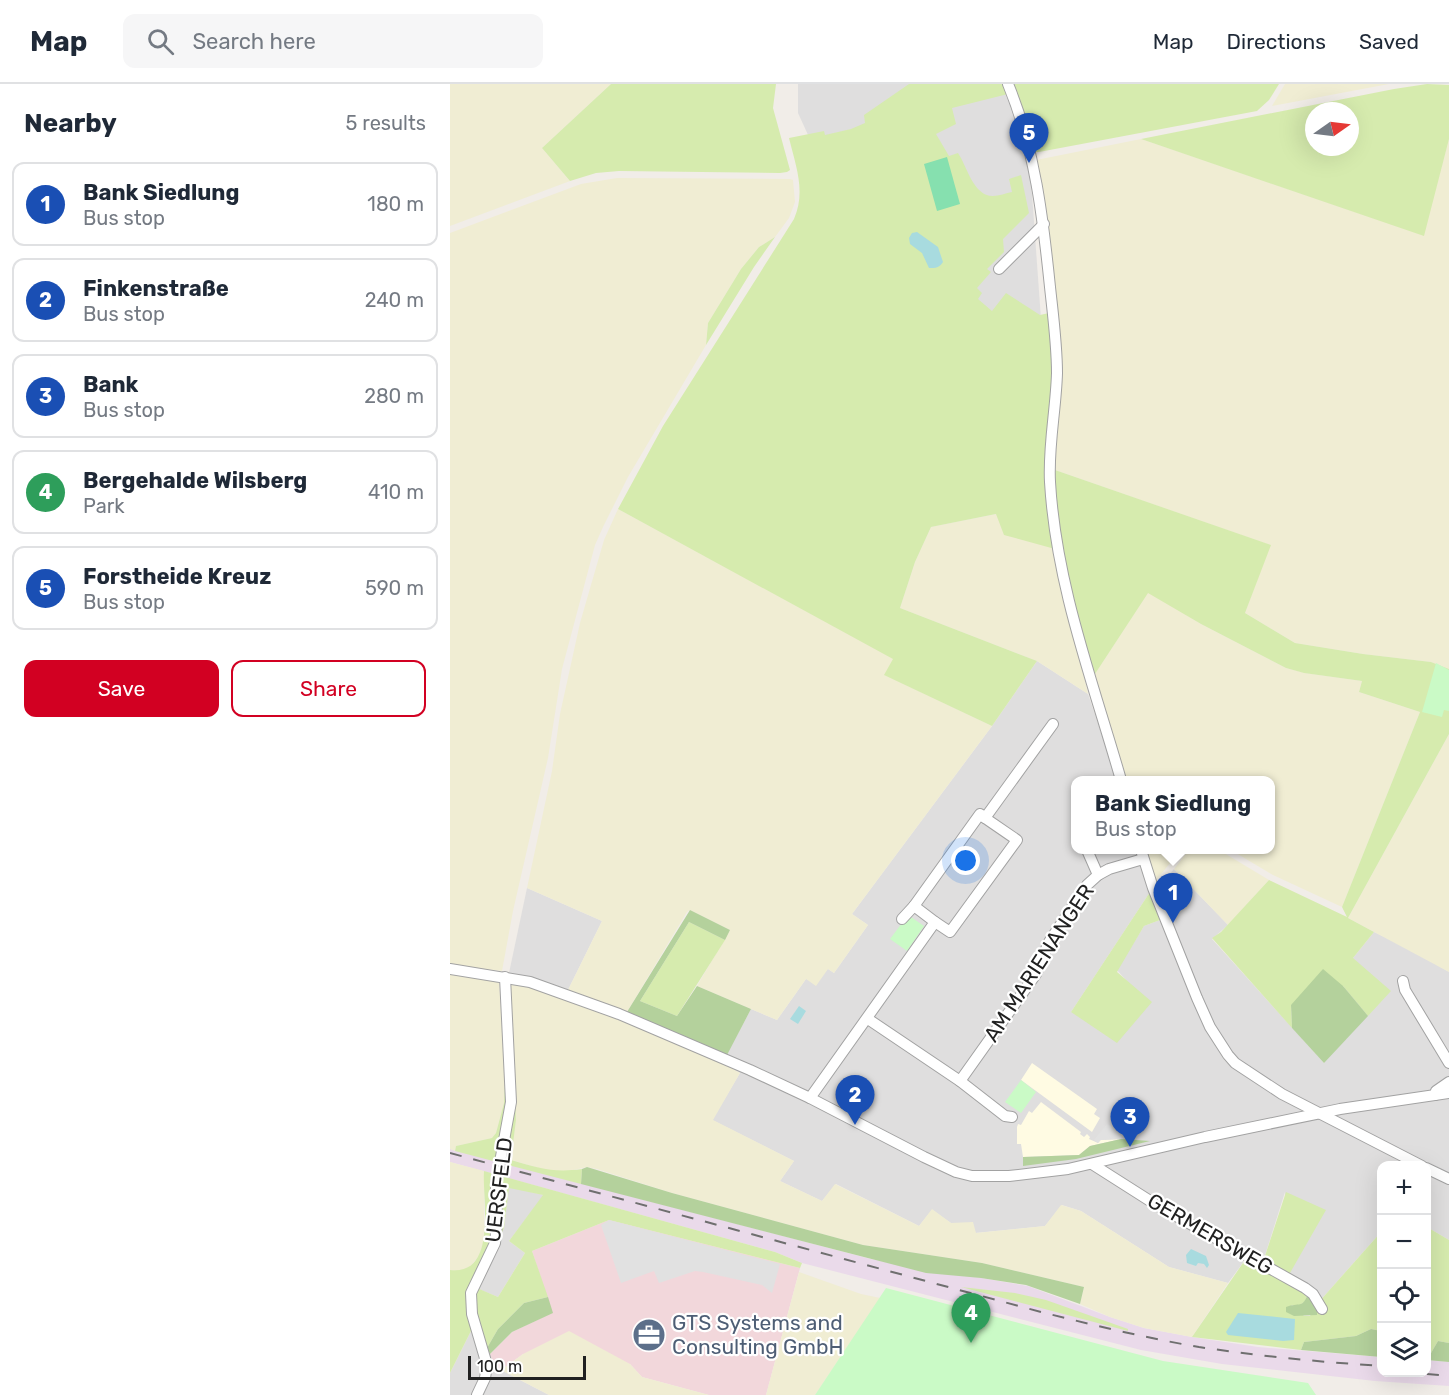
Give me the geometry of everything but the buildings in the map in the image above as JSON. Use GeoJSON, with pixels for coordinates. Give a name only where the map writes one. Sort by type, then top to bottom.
{"type":"FeatureCollection","features":[{"type":"Feature","properties":{"kind":"street"},"geometry":{"type":"LineString","coordinates":[[1008,84],[1031,157],[1044,224],[1057,372],[1050,480],[1059,560],[1071,612],[1120,776]]}},
{"type":"Feature","properties":{"kind":"street"},"geometry":{"type":"LineString","coordinates":[[999,269],[1044,224]]}},
{"type":"Feature","properties":{"kind":"street"},"geometry":{"type":"LineString","coordinates":[[985,818],[1053,724]]}},
{"type":"Feature","properties":{"kind":"street"},"geometry":{"type":"LineString","coordinates":[[902,919],[914,906],[980,814],[1017,840],[950,932],[914,906]]}},
{"type":"Feature","properties":{"kind":"street","name":"AM MARIENANGER"},"geometry":{"type":"LineString","coordinates":[[1089,854],[1098,875]]}},
{"type":"Feature","properties":{"kind":"street"},"geometry":{"type":"LineString","coordinates":[[1142,854],[1153,888],[1197,998],[1221,1044],[1235,1063],[1282,1094],[1412,1161]]}},
{"type":"Feature","properties":{"kind":"street","name":"AM MARIENANGER"},"geometry":{"type":"LineString","coordinates":[[960,1081],[1031,982],[1049,942],[1087,885],[1098,875],[1142,854]]}},
{"type":"Feature","properties":{"kind":"street"},"geometry":{"type":"LineString","coordinates":[[810,1098],[935,922]]}},
{"type":"Feature","properties":{"kind":"street"},"geometry":{"type":"LineString","coordinates":[[450,969],[530,982],[618,1014],[810,1098],[957,1172],[989,1177],[1036,1173],[1092,1164],[1318,1113],[1449,1093]]}},
{"type":"Feature","properties":{"kind":"street","name":"UERSFELD"},"geometry":{"type":"LineString","coordinates":[[477,1395],[485,1378],[487,1365],[472,1314],[471,1293],[495,1243],[497,1168],[511,1102],[505,977]]}},
{"type":"Feature","properties":{"kind":"street"},"geometry":{"type":"LineString","coordinates":[[1403,981],[1405,990],[1449,1063]]}},
{"type":"Feature","properties":{"kind":"street"},"geometry":{"type":"LineString","coordinates":[[868,1019],[960,1081],[1005,1116],[1012,1117]]}},
{"type":"Feature","properties":{"kind":"street"},"geometry":{"type":"LineString","coordinates":[[1435,1095],[1436,1091],[1449,1082]]}},
{"type":"Feature","properties":{"kind":"street"},"geometry":{"type":"LineString","coordinates":[[1337,1123],[1335,1115],[1340,1109]]}},
{"type":"Feature","properties":{"kind":"street","name":"GERMERSWEG"},"geometry":{"type":"LineString","coordinates":[[1092,1164],[1158,1206],[1305,1288],[1313,1294],[1322,1309]]}},
{"type":"Feature","properties":{"kind":"street"},"geometry":{"type":"LineString","coordinates":[[1431,1170],[1449,1179]]}},
{"type":"Feature","properties":{"kind":"shaded area"},"geometry":{"type":"Polygon","coordinates":[[[450,84],[611,84],[542,148],[570,181],[450,226],[450,84]]]}},
{"type":"Feature","properties":{"kind":"shaded area"},"geometry":{"type":"Polygon","coordinates":[[[798,84],[910,84],[1007,89],[1027,151],[1041,319],[974,332],[814,148],[798,113],[798,84]]]}},
{"type":"Feature","properties":{"kind":"shaded area"},"geometry":{"type":"Polygon","coordinates":[[[1285,84],[1389,84],[1272,106],[1285,84]]]}},
{"type":"Feature","properties":{"kind":"shaded area"},"geometry":{"type":"Polygon","coordinates":[[[1141,139],[1423,235],[1449,139],[1449,669],[1431,662],[1295,643],[1245,613],[1270,545],[1055,470],[1060,389],[1036,160],[1141,139]]]}},
{"type":"Feature","properties":{"kind":"shaded area"},"geometry":{"type":"Polygon","coordinates":[[[617,178],[790,179],[793,180],[795,202],[789,218],[775,237],[759,247],[741,269],[708,323],[706,345],[628,477],[595,545],[562,669],[548,758],[513,911],[502,971],[450,965],[450,233],[581,184],[617,178]]]}},
{"type":"Feature","properties":{"kind":"shaded area"},"geometry":{"type":"Polygon","coordinates":[[[618,509],[894,659],[885,675],[992,726],[852,914],[868,925],[834,973],[828,969],[816,986],[806,979],[777,1020],[697,986],[730,930],[690,910],[627,1012],[568,990],[602,921],[527,888],[580,623],[604,540],[618,509]]]}},
{"type":"Feature","properties":{"kind":"shaded area"},"geometry":{"type":"Polygon","coordinates":[[[997,514],[1055,549],[1088,694],[1037,661],[900,608],[915,562],[931,527],[997,514]]]}},
{"type":"Feature","properties":{"kind":"shaded area"},"geometry":{"type":"Polygon","coordinates":[[[1148,592],[1201,624],[1286,668],[1362,681],[1359,692],[1420,712],[1342,907],[1273,875],[1238,854],[1275,854],[1275,776],[1124,776],[1093,677],[1148,592]]]}},
{"type":"Feature","properties":{"kind":"shaded area"},"geometry":{"type":"Polygon","coordinates":[[[1037,661],[1088,694],[1116,776],[1071,776],[1071,854],[1138,854],[1150,892],[1071,1012],[1133,988],[1117,970],[1144,926],[1160,920],[1205,1029],[1224,1060],[1231,1067],[1318,1118],[1407,1161],[1377,1161],[1377,1237],[1318,1303],[1286,1281],[1285,1192],[1261,1268],[1245,1260],[1228,1283],[1169,1267],[1081,1211],[1062,1205],[1045,1226],[975,1233],[951,1223],[932,1210],[919,1226],[836,1184],[822,1201],[780,1181],[794,1161],[712,1120],[740,1073],[722,1063],[751,1009],[777,1020],[806,979],[828,969],[834,973],[868,925],[852,914],[992,726],[1037,661]]]}},
{"type":"Feature","properties":{"kind":"shaded area"},"geometry":{"type":"Polygon","coordinates":[[[1449,734],[1449,972],[1348,918],[1449,734]]]}},
{"type":"Feature","properties":{"kind":"shaded area"},"geometry":{"type":"Polygon","coordinates":[[[1147,854],[1178,854],[1156,880],[1147,854]]]}},
{"type":"Feature","properties":{"kind":"shaded area"},"geometry":{"type":"Polygon","coordinates":[[[1186,854],[1226,854],[1269,880],[1228,925],[1174,869],[1186,854]]]}},
{"type":"Feature","properties":{"kind":"shaded area"},"geometry":{"type":"Polygon","coordinates":[[[1174,869],[1228,925],[1212,939],[1324,1063],[1353,958],[1374,932],[1414,951],[1449,972],[1449,1175],[1431,1166],[1431,1161],[1420,1161],[1323,1114],[1237,1062],[1213,1026],[1158,888],[1174,869]]]}},
{"type":"Feature","properties":{"kind":"shaded area"},"geometry":{"type":"Polygon","coordinates":[[[527,888],[602,921],[568,990],[509,973],[527,888]]]}},
{"type":"Feature","properties":{"kind":"shaded area"},"geometry":{"type":"Polygon","coordinates":[[[450,972],[499,980],[505,1078],[504,1103],[496,1133],[492,1138],[456,1146],[455,1151],[450,1149],[450,972]]]}},
{"type":"Feature","properties":{"kind":"shaded area"},"geometry":{"type":"Polygon","coordinates":[[[520,983],[618,1018],[740,1073],[713,1120],[794,1161],[780,1181],[822,1201],[835,1184],[919,1226],[932,1209],[951,1223],[973,1222],[976,1233],[1045,1226],[1061,1205],[1081,1211],[1169,1267],[1228,1283],[1192,1337],[1144,1328],[1080,1304],[1084,1287],[982,1263],[863,1245],[672,1193],[597,1169],[587,1167],[564,1172],[549,1171],[511,1160],[516,1120],[509,984],[520,983]]]}},
{"type":"Feature","properties":{"kind":"shaded area"},"geometry":{"type":"Polygon","coordinates":[[[1032,1063],[1097,1109],[1094,1114],[1100,1118],[1092,1132],[1021,1080],[1032,1063]]]}},
{"type":"Feature","properties":{"kind":"shaded area"},"geometry":{"type":"Polygon","coordinates":[[[1041,1102],[1081,1132],[1080,1134],[1084,1137],[1087,1134],[1089,1139],[1098,1143],[1100,1140],[1121,1139],[1090,1146],[1079,1155],[1023,1157],[1021,1144],[1017,1144],[1017,1127],[1018,1124],[1021,1125],[1029,1111],[1032,1113],[1041,1102]]]}},
{"type":"Feature","properties":{"kind":"shaded area"},"geometry":{"type":"Polygon","coordinates":[[[1107,1124],[1123,1132],[1121,1139],[1101,1140],[1098,1143],[1094,1140],[1107,1124]]]}},
{"type":"Feature","properties":{"kind":"shaded area"},"geometry":{"type":"Polygon","coordinates":[[[450,1149],[871,1259],[1028,1286],[1144,1328],[1258,1347],[1377,1357],[1377,1377],[1431,1377],[1431,1360],[1449,1362],[1449,1386],[1375,1381],[1222,1364],[1141,1350],[802,1263],[775,1252],[450,1162],[450,1149]]]}},
{"type":"Feature","properties":{"kind":"shaded area"},"geometry":{"type":"Polygon","coordinates":[[[450,1162],[484,1171],[484,1240],[479,1256],[469,1268],[458,1271],[450,1270],[450,1162]]]}},
{"type":"Feature","properties":{"kind":"shaded area"},"geometry":{"type":"Polygon","coordinates":[[[1431,1174],[1449,1183],[1449,1240],[1431,1229],[1431,1174]]]}},
{"type":"Feature","properties":{"kind":"shaded area"},"geometry":{"type":"Polygon","coordinates":[[[509,1187],[544,1195],[509,1241],[525,1253],[498,1297],[476,1288],[504,1228],[509,1187]]]}},
{"type":"Feature","properties":{"kind":"shaded area"},"geometry":{"type":"Polygon","coordinates":[[[609,1220],[800,1268],[766,1395],[709,1395],[642,1377],[630,1364],[523,1354],[501,1370],[495,1367],[490,1354],[512,1332],[552,1313],[532,1251],[609,1220]]]}},
{"type":"Feature","properties":{"kind":"shaded area"},"geometry":{"type":"Polygon","coordinates":[[[609,1220],[780,1264],[772,1293],[762,1285],[695,1271],[659,1283],[654,1271],[621,1283],[601,1225],[609,1220]]]}},
{"type":"Feature","properties":{"kind":"shaded area"},"geometry":{"type":"Polygon","coordinates":[[[799,1272],[861,1294],[880,1298],[815,1395],[766,1395],[799,1272]]]}},
{"type":"Feature","properties":{"kind":"shaded area"},"geometry":{"type":"Polygon","coordinates":[[[481,1326],[495,1367],[549,1395],[450,1395],[450,1373],[472,1329],[481,1326]]]}},
{"type":"Feature","properties":{"kind":"shaded area"},"geometry":{"type":"Polygon","coordinates":[[[569,1331],[630,1364],[642,1377],[709,1395],[549,1395],[501,1370],[523,1354],[569,1331]]]}},
{"type":"Feature","properties":{"kind":"green space"},"geometry":{"type":"Polygon","coordinates":[[[611,84],[776,84],[773,108],[790,170],[780,173],[619,171],[596,173],[570,181],[542,148],[611,84]]]}},
{"type":"Feature","properties":{"kind":"green space"},"geometry":{"type":"Polygon","coordinates":[[[909,84],[1004,84],[1008,94],[952,108],[956,124],[936,134],[949,156],[958,153],[971,179],[986,195],[995,196],[1012,192],[1009,179],[1021,175],[1029,213],[1003,239],[1004,252],[987,269],[991,272],[977,288],[982,293],[978,299],[992,311],[1006,293],[1040,315],[1049,313],[1052,341],[1055,549],[1004,535],[996,514],[931,527],[915,562],[900,608],[1037,661],[992,726],[884,675],[893,659],[618,509],[663,426],[794,219],[798,209],[800,189],[789,138],[824,131],[825,135],[865,123],[864,115],[909,84]]]}},
{"type":"Feature","properties":{"kind":"green space"},"geometry":{"type":"Polygon","coordinates":[[[1013,84],[1279,84],[1269,100],[1257,111],[1035,152],[1013,84]]]}},
{"type":"Feature","properties":{"kind":"green space"},"geometry":{"type":"Polygon","coordinates":[[[1427,84],[1449,85],[1449,139],[1424,236],[1141,139],[1305,107],[1305,156],[1359,156],[1359,102],[1328,102],[1427,84]]]}},
{"type":"Feature","properties":{"kind":"green space"},"geometry":{"type":"Polygon","coordinates":[[[947,157],[960,204],[937,211],[924,164],[947,157]]]}},
{"type":"Feature","properties":{"kind":"green space"},"geometry":{"type":"Polygon","coordinates":[[[775,237],[706,345],[708,323],[741,269],[759,247],[775,237]]]}},
{"type":"Feature","properties":{"kind":"green space"},"geometry":{"type":"Polygon","coordinates":[[[1055,470],[1271,545],[1245,613],[1295,643],[1431,662],[1449,669],[1449,734],[1348,918],[1374,932],[1353,958],[1391,991],[1368,1016],[1343,986],[1291,1005],[1292,1028],[1212,938],[1221,932],[1269,880],[1347,917],[1342,907],[1420,712],[1359,692],[1362,681],[1304,673],[1286,668],[1201,624],[1148,593],[1093,677],[1062,549],[1055,470]]]}},
{"type":"Feature","properties":{"kind":"green space"},"geometry":{"type":"Polygon","coordinates":[[[1436,663],[1449,670],[1449,711],[1444,710],[1442,717],[1422,712],[1436,663]]]}},
{"type":"Feature","properties":{"kind":"green space"},"geometry":{"type":"Polygon","coordinates":[[[1150,892],[1160,920],[1144,926],[1117,972],[1152,1002],[1117,1043],[1071,1012],[1150,892]]]}},
{"type":"Feature","properties":{"kind":"green space"},"geometry":{"type":"Polygon","coordinates":[[[690,910],[730,930],[725,940],[689,922],[640,1001],[677,1016],[697,986],[751,1009],[727,1055],[627,1012],[690,910]]]}},
{"type":"Feature","properties":{"kind":"green space"},"geometry":{"type":"Polygon","coordinates":[[[908,915],[924,926],[907,951],[890,939],[908,915]]]}},
{"type":"Feature","properties":{"kind":"green space"},"geometry":{"type":"Polygon","coordinates":[[[689,922],[725,940],[677,1016],[640,1001],[689,922]]]}},
{"type":"Feature","properties":{"kind":"green space"},"geometry":{"type":"Polygon","coordinates":[[[1323,969],[1343,986],[1368,1016],[1324,1063],[1292,1028],[1291,1005],[1323,969]]]}},
{"type":"Feature","properties":{"kind":"green space"},"geometry":{"type":"Polygon","coordinates":[[[510,981],[516,1120],[511,1160],[546,1169],[582,1169],[581,1184],[455,1151],[456,1146],[492,1138],[496,1133],[504,1103],[510,981]]]}},
{"type":"Feature","properties":{"kind":"green space"},"geometry":{"type":"Polygon","coordinates":[[[1021,1080],[1036,1092],[1021,1113],[1005,1102],[1021,1080]]]}},
{"type":"Feature","properties":{"kind":"green space"},"geometry":{"type":"Polygon","coordinates":[[[1121,1139],[1150,1141],[1076,1159],[1023,1166],[1023,1157],[1079,1155],[1090,1146],[1121,1139]]]}},
{"type":"Feature","properties":{"kind":"green space"},"geometry":{"type":"Polygon","coordinates":[[[587,1167],[672,1193],[863,1245],[982,1263],[1084,1287],[1080,1304],[1026,1285],[926,1273],[581,1184],[582,1169],[587,1167]]]}},
{"type":"Feature","properties":{"kind":"green space"},"geometry":{"type":"Polygon","coordinates":[[[484,1171],[775,1252],[802,1263],[800,1268],[609,1220],[532,1251],[548,1297],[524,1303],[498,1329],[487,1348],[481,1327],[472,1329],[450,1373],[450,1270],[465,1269],[475,1261],[481,1249],[485,1216],[484,1171]],[[509,1188],[504,1228],[477,1288],[498,1297],[525,1253],[509,1241],[543,1195],[509,1188]]]}},
{"type":"Feature","properties":{"kind":"green space"},"geometry":{"type":"Polygon","coordinates":[[[1286,1192],[1326,1210],[1286,1280],[1308,1293],[1305,1301],[1300,1305],[1291,1305],[1304,1316],[1310,1316],[1318,1303],[1377,1237],[1377,1330],[1371,1329],[1356,1336],[1304,1342],[1301,1350],[1192,1337],[1245,1260],[1261,1268],[1286,1192]]]}},
{"type":"Feature","properties":{"kind":"green space"},"geometry":{"type":"Polygon","coordinates":[[[1431,1229],[1449,1240],[1449,1343],[1438,1341],[1431,1353],[1431,1229]]]}},
{"type":"Feature","properties":{"kind":"green space"},"geometry":{"type":"Polygon","coordinates":[[[961,1287],[1015,1293],[1046,1300],[1128,1329],[1128,1331],[961,1287]]]}},
{"type":"Feature","properties":{"kind":"green space"},"geometry":{"type":"Polygon","coordinates":[[[886,1288],[1163,1361],[1308,1383],[1316,1395],[815,1395],[886,1288]]]}},
{"type":"Feature","properties":{"kind":"green space"},"geometry":{"type":"Polygon","coordinates":[[[1308,1293],[1318,1303],[1317,1315],[1294,1316],[1286,1312],[1286,1307],[1302,1303],[1308,1293]]]}},
{"type":"Feature","properties":{"kind":"green space"},"geometry":{"type":"Polygon","coordinates":[[[548,1297],[553,1313],[512,1332],[490,1354],[487,1348],[498,1329],[524,1303],[548,1297]]]}},
{"type":"Feature","properties":{"kind":"green space"},"geometry":{"type":"Polygon","coordinates":[[[1371,1329],[1377,1330],[1377,1357],[1301,1350],[1304,1342],[1356,1336],[1371,1329]]]}},
{"type":"Feature","properties":{"kind":"green space"},"geometry":{"type":"Polygon","coordinates":[[[1438,1341],[1449,1343],[1449,1362],[1431,1360],[1431,1353],[1438,1341]]]}},
{"type":"Feature","properties":{"kind":"water"},"geometry":{"type":"Polygon","coordinates":[[[917,232],[938,247],[943,262],[939,267],[929,268],[922,253],[910,244],[909,238],[912,233],[917,232]]]}},
{"type":"Feature","properties":{"kind":"water"},"geometry":{"type":"Polygon","coordinates":[[[799,1006],[806,1011],[798,1024],[790,1019],[799,1006]]]}},
{"type":"Feature","properties":{"kind":"water"},"geometry":{"type":"Polygon","coordinates":[[[1191,1249],[1206,1256],[1209,1265],[1207,1268],[1204,1264],[1198,1263],[1196,1266],[1187,1263],[1186,1255],[1191,1249]]]}},
{"type":"Feature","properties":{"kind":"water"},"geometry":{"type":"Polygon","coordinates":[[[1238,1313],[1295,1319],[1294,1340],[1283,1341],[1228,1335],[1226,1332],[1238,1313]]]}},
{"type":"Feature","properties":{"kind":"railway"},"geometry":{"type":"LineString","coordinates":[[450,1153],[1041,1312],[1120,1331],[1222,1350],[1377,1366]]}},
{"type":"Feature","properties":{"kind":"railway"},"geometry":{"type":"LineString","coordinates":[[1431,1374],[1449,1376]]}},
{"type":"Feature","properties":{"kind":"place","name":"Forstheide Kreuz"},"geometry":{"type":"Point","coordinates":[1029,163]}},
{"type":"Feature","properties":{"kind":"place","name":"Bank Siedlung"},"geometry":{"type":"Point","coordinates":[1173,923]}},
{"type":"Feature","properties":{"kind":"place","name":"Finkenstraße"},"geometry":{"type":"Point","coordinates":[855,1125]}},
{"type":"Feature","properties":{"kind":"place","name":"Bank"},"geometry":{"type":"Point","coordinates":[1130,1147]}},
{"type":"Feature","properties":{"kind":"place","name":"GTS Systems and Consulting GmbH"},"geometry":{"type":"Point","coordinates":[649,1335]}},
{"type":"Feature","properties":{"kind":"place","name":"Bergehalde Wilsberg"},"geometry":{"type":"Point","coordinates":[971,1343]}}]}
